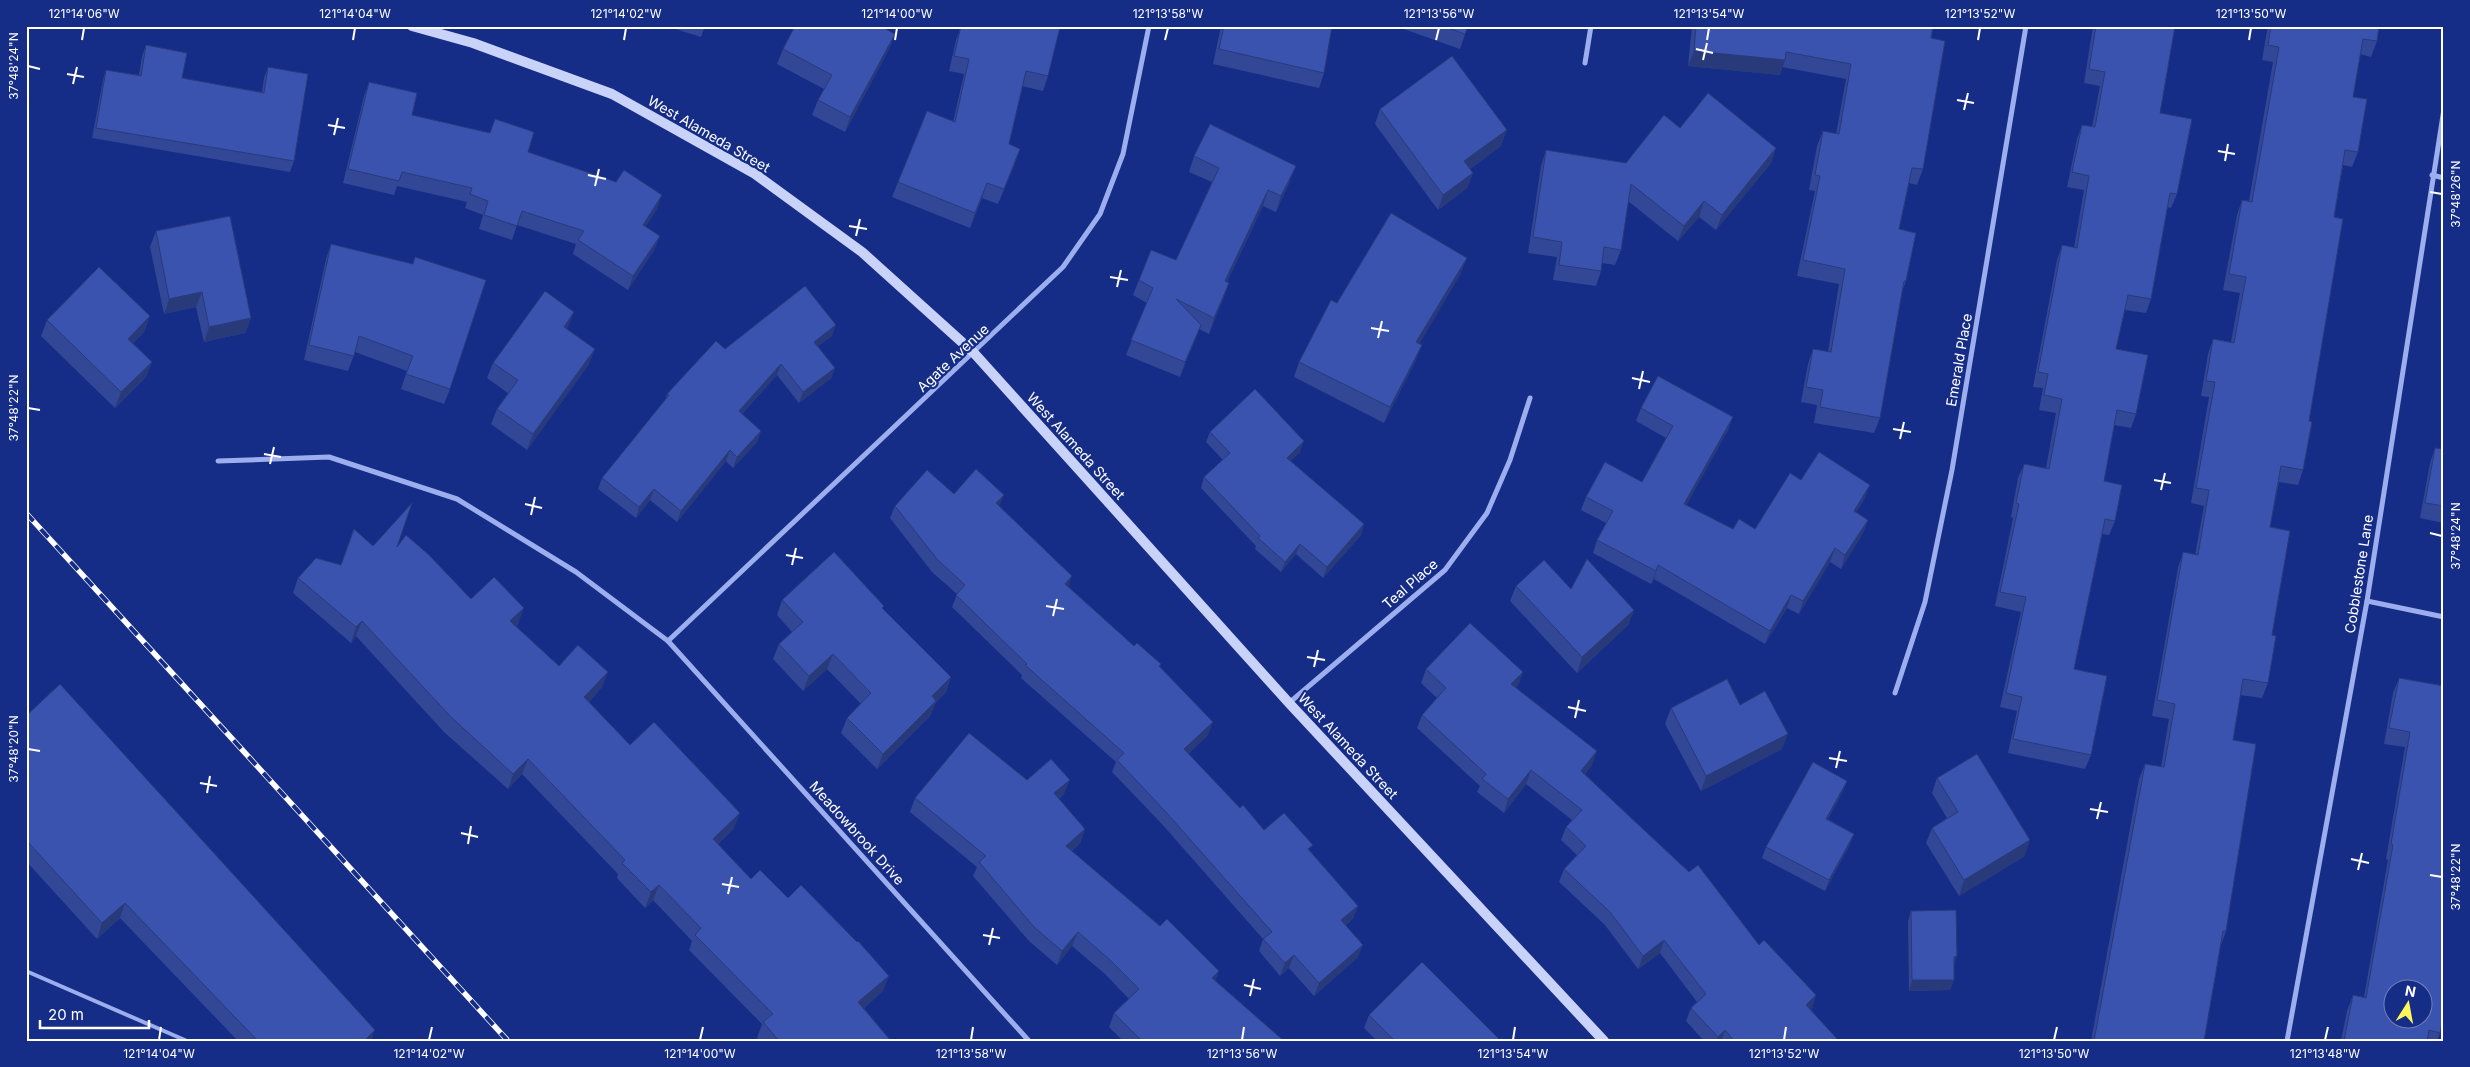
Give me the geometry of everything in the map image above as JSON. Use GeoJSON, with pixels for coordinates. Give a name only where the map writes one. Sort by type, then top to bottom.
{"type":"FeatureCollection","features":[{"type":"Feature","properties":{"kind":"street","name":"West Alameda Street"},"geometry":{"type":"LineString","coordinates":[[412,26],[473,43],[612,94],[755,174],[862,252],[974,353],[1289,703],[1604,1041]]}},
{"type":"Feature","properties":{"kind":"street","name":"Agate Avenue"},"geometry":{"type":"LineString","coordinates":[[668,641],[1063,268],[1100,214],[1123,154],[1149,26]]}},
{"type":"Feature","properties":{"kind":"street"},"geometry":{"type":"LineString","coordinates":[[1585,63],[1591,26]]}},
{"type":"Feature","properties":{"kind":"street","name":"Emerald Place"},"geometry":{"type":"LineString","coordinates":[[1895,693],[1925,602],[1952,470],[2026,26]]}},
{"type":"Feature","properties":{"kind":"street","name":"Cobblestone Lane"},"geometry":{"type":"LineString","coordinates":[[2287,1041],[2367,601],[2432,175],[2444,110]]}},
{"type":"Feature","properties":{"kind":"street"},"geometry":{"type":"LineString","coordinates":[[2432,175],[2444,178]]}},
{"type":"Feature","properties":{"kind":"street","name":"Teal Place"},"geometry":{"type":"LineString","coordinates":[[1289,703],[1446,570],[1487,513],[1510,460],[1530,398]]}},
{"type":"Feature","properties":{"kind":"street","name":"Meadowbrook Drive"},"geometry":{"type":"LineString","coordinates":[[218,461],[329,457],[456,499],[576,572],[668,641],[1029,1041]]}},
{"type":"Feature","properties":{"kind":"street"},"geometry":{"type":"LineString","coordinates":[[2367,601],[2444,617]]}},
{"type":"Feature","properties":{"kind":"lane"},"geometry":{"type":"LineString","coordinates":[[26,971],[187,1041]]}},
{"type":"Feature","properties":{"kind":"building"},"geometry":{"type":"Polygon","coordinates":[[[795,26],[880,26],[895,34],[850,117],[818,100],[832,75],[783,49],[795,26]]]}},
{"type":"Feature","properties":{"kind":"building"},"geometry":{"type":"Polygon","coordinates":[[[961,26],[976,28],[976,26],[1060,27],[1048,76],[1026,71],[1009,144],[1020,149],[1004,189],[987,183],[975,213],[898,182],[927,111],[955,122],[969,59],[954,56],[961,26]]]}},
{"type":"Feature","properties":{"kind":"building"},"geometry":{"type":"Polygon","coordinates":[[[1224,26],[1332,26],[1324,73],[1219,49],[1224,26]]]}},
{"type":"Feature","properties":{"kind":"building"},"geometry":{"type":"Polygon","coordinates":[[[1443,26],[1468,26],[1465,34],[1443,26]]]}},
{"type":"Feature","properties":{"kind":"building"},"geometry":{"type":"Polygon","coordinates":[[[1696,26],[1933,26],[1931,38],[1945,41],[1923,169],[1912,168],[1899,229],[1916,233],[1906,281],[1904,281],[1880,418],[1820,407],[1823,390],[1806,387],[1813,349],[1831,352],[1845,269],[1803,260],[1820,176],[1815,175],[1823,131],[1839,134],[1851,64],[1786,52],[1785,60],[1694,51],[1696,26]]]}},
{"type":"Feature","properties":{"kind":"building"},"geometry":{"type":"Polygon","coordinates":[[[2096,26],[2175,26],[2160,113],[2192,119],[2177,194],[2170,193],[2151,299],[2128,295],[2116,349],[2148,355],[2136,414],[2117,410],[2104,481],[2122,485],[2115,521],[2105,519],[2074,669],[2107,676],[2091,755],[2013,739],[2022,697],[2006,693],[2026,597],[2000,592],[2019,504],[2016,503],[2024,464],[2049,469],[2062,399],[2044,395],[2048,374],[2038,372],[2062,245],[2077,248],[2089,176],[2072,172],[2082,125],[2095,127],[2105,72],[2089,69],[2096,26]]]}},
{"type":"Feature","properties":{"kind":"building"},"geometry":{"type":"Polygon","coordinates":[[[2271,26],[2379,26],[2377,41],[2363,39],[2353,97],[2367,99],[2358,152],[2345,150],[2334,217],[2343,219],[2309,421],[2312,422],[2303,470],[2281,466],[2270,527],[2290,531],[2272,635],[2276,636],[2268,683],[2243,679],[2233,740],[2256,744],[2226,931],[2223,931],[2204,1041],[2094,1041],[2145,764],[2164,767],[2175,704],[2157,700],[2183,552],[2198,555],[2209,490],[2196,488],[2215,382],[2206,381],[2213,339],[2234,343],[2246,277],[2229,274],[2242,200],[2252,202],[2279,47],[2268,45],[2271,26]]]}},
{"type":"Feature","properties":{"kind":"building"},"geometry":{"type":"Polygon","coordinates":[[[146,45],[187,53],[182,78],[264,93],[268,67],[308,74],[294,161],[96,128],[106,70],[141,76],[146,45]]]}},
{"type":"Feature","properties":{"kind":"building"},"geometry":{"type":"Polygon","coordinates":[[[1452,56],[1507,130],[1464,161],[1473,173],[1443,195],[1380,109],[1452,56]]]}},
{"type":"Feature","properties":{"kind":"building"},"geometry":{"type":"Polygon","coordinates":[[[369,82],[417,93],[412,115],[490,133],[495,119],[534,132],[528,152],[616,182],[624,170],[662,195],[643,225],[660,236],[633,276],[578,240],[584,231],[522,211],[517,226],[484,215],[488,201],[470,194],[472,188],[402,172],[399,181],[348,169],[369,82]]]}},
{"type":"Feature","properties":{"kind":"building"},"geometry":{"type":"Polygon","coordinates":[[[1708,93],[1776,148],[1722,215],[1704,201],[1684,226],[1631,184],[1621,250],[1604,247],[1601,271],[1559,265],[1562,242],[1533,237],[1546,150],[1626,163],[1664,115],[1680,128],[1708,93]]]}},
{"type":"Feature","properties":{"kind":"building"},"geometry":{"type":"Polygon","coordinates":[[[1210,124],[1296,166],[1281,196],[1268,190],[1225,281],[1229,283],[1214,318],[1176,299],[1201,325],[1185,362],[1131,340],[1153,288],[1139,280],[1151,250],[1176,260],[1219,168],[1194,156],[1210,124]]]}},
{"type":"Feature","properties":{"kind":"building"},"geometry":{"type":"Polygon","coordinates":[[[1391,213],[1467,258],[1416,342],[1422,345],[1390,407],[1299,362],[1331,300],[1337,303],[1391,213]]]}},
{"type":"Feature","properties":{"kind":"building"},"geometry":{"type":"Polygon","coordinates":[[[230,216],[251,318],[209,327],[202,292],[169,299],[156,231],[230,216]]]}},
{"type":"Feature","properties":{"kind":"building"},"geometry":{"type":"Polygon","coordinates":[[[331,244],[413,264],[415,257],[486,280],[450,389],[406,374],[413,356],[359,336],[354,356],[309,345],[331,244]]]}},
{"type":"Feature","properties":{"kind":"building"},"geometry":{"type":"Polygon","coordinates":[[[99,267],[150,316],[128,339],[152,362],[121,392],[47,320],[99,267]]]}},
{"type":"Feature","properties":{"kind":"building"},"geometry":{"type":"Polygon","coordinates":[[[805,286],[836,325],[814,342],[835,368],[803,392],[781,364],[739,411],[761,431],[737,457],[730,450],[681,511],[654,489],[639,507],[602,478],[669,395],[667,394],[716,341],[725,349],[805,286]]]}},
{"type":"Feature","properties":{"kind":"building"},"geometry":{"type":"Polygon","coordinates":[[[545,291],[574,312],[564,327],[595,349],[533,434],[497,409],[518,380],[493,363],[545,291]]]}},
{"type":"Feature","properties":{"kind":"building"},"geometry":{"type":"Polygon","coordinates":[[[1658,376],[1733,417],[1684,504],[1733,529],[1739,519],[1755,529],[1790,473],[1801,480],[1819,452],[1870,485],[1854,511],[1868,520],[1845,555],[1835,548],[1803,601],[1791,595],[1770,631],[1658,565],[1656,571],[1597,540],[1613,511],[1586,497],[1605,462],[1642,482],[1673,426],[1641,408],[1658,376]]]}},
{"type":"Feature","properties":{"kind":"building"},"geometry":{"type":"Polygon","coordinates":[[[1255,389],[1304,441],[1287,458],[1364,524],[1327,567],[1300,544],[1285,562],[1258,538],[1260,536],[1204,477],[1230,453],[1210,432],[1255,389]]]}},
{"type":"Feature","properties":{"kind":"building"},"geometry":{"type":"Polygon","coordinates":[[[2435,448],[2444,449],[2444,506],[2425,503],[2435,448]]]}},
{"type":"Feature","properties":{"kind":"building"},"geometry":{"type":"Polygon","coordinates":[[[976,469],[1004,495],[996,503],[1072,576],[1065,584],[1134,646],[1137,643],[1161,664],[1159,666],[1213,722],[1184,749],[1240,808],[1243,805],[1264,830],[1284,813],[1313,845],[1308,849],[1358,906],[1341,920],[1363,945],[1319,983],[1294,955],[1285,963],[1263,939],[1272,932],[1165,811],[1117,760],[1124,753],[1025,665],[1027,664],[956,595],[965,585],[937,559],[895,506],[927,470],[954,494],[976,469]]]}},
{"type":"Feature","properties":{"kind":"building"},"geometry":{"type":"Polygon","coordinates":[[[412,503],[397,547],[406,535],[429,555],[471,599],[494,577],[524,608],[510,621],[559,666],[578,645],[608,672],[584,697],[630,745],[654,722],[740,813],[713,839],[751,879],[760,870],[788,898],[801,885],[858,941],[889,976],[858,1002],[891,1041],[779,1041],[763,1022],[773,1014],[695,935],[701,928],[659,885],[651,892],[622,863],[625,860],[528,759],[513,774],[450,716],[362,621],[356,627],[298,578],[316,558],[341,565],[354,529],[373,546],[412,503]]]}},
{"type":"Feature","properties":{"kind":"building"},"geometry":{"type":"Polygon","coordinates":[[[834,552],[884,606],[882,608],[951,677],[932,696],[936,701],[883,754],[847,718],[871,693],[833,654],[809,676],[779,644],[803,622],[782,600],[834,552]]]}},
{"type":"Feature","properties":{"kind":"building"},"geometry":{"type":"Polygon","coordinates":[[[1587,559],[1634,610],[1582,657],[1516,586],[1544,560],[1571,589],[1587,559]]]}},
{"type":"Feature","properties":{"kind":"building"},"geometry":{"type":"Polygon","coordinates":[[[1470,623],[1523,672],[1511,684],[1597,751],[1581,771],[1689,872],[1698,865],[1759,945],[1764,940],[1816,995],[1806,1005],[1839,1041],[1750,1041],[1749,1039],[1748,1041],[1734,1041],[1725,1030],[1718,1037],[1691,1008],[1706,994],[1664,940],[1643,956],[1610,912],[1564,869],[1586,846],[1566,827],[1582,810],[1531,770],[1508,799],[1482,779],[1486,774],[1422,715],[1446,688],[1426,669],[1470,623]]]}},
{"type":"Feature","properties":{"kind":"building"},"geometry":{"type":"Polygon","coordinates":[[[2399,678],[2444,686],[2444,1013],[2440,1033],[2429,1030],[2427,1041],[2344,1041],[2353,995],[2366,998],[2393,845],[2391,844],[2410,732],[2389,728],[2399,678]]]}},
{"type":"Feature","properties":{"kind":"building"},"geometry":{"type":"Polygon","coordinates":[[[1727,679],[1740,705],[1765,691],[1788,734],[1706,776],[1671,708],[1727,679]]]}},
{"type":"Feature","properties":{"kind":"building"},"geometry":{"type":"Polygon","coordinates":[[[60,684],[375,1030],[364,1041],[258,1041],[125,903],[102,923],[26,840],[26,716],[60,684]]]}},
{"type":"Feature","properties":{"kind":"building"},"geometry":{"type":"Polygon","coordinates":[[[969,733],[1027,780],[1051,759],[1070,780],[1054,793],[1085,829],[1066,846],[1160,926],[1167,919],[1219,971],[1212,978],[1284,1041],[1142,1041],[1114,1013],[1139,989],[1078,932],[1062,951],[1034,927],[979,862],[986,856],[915,798],[969,733]]]}},
{"type":"Feature","properties":{"kind":"building"},"geometry":{"type":"Polygon","coordinates":[[[1977,754],[2030,840],[1964,880],[1932,828],[1958,812],[1937,778],[1977,754]]]}},
{"type":"Feature","properties":{"kind":"building"},"geometry":{"type":"Polygon","coordinates":[[[1813,762],[1847,781],[1826,819],[1854,834],[1829,880],[1766,847],[1813,762]]]}},
{"type":"Feature","properties":{"kind":"building"},"geometry":{"type":"Polygon","coordinates":[[[1956,910],[1957,956],[1954,957],[1954,980],[1912,980],[1911,911],[1956,910]]]}},
{"type":"Feature","properties":{"kind":"building"},"geometry":{"type":"Polygon","coordinates":[[[1422,962],[1503,1041],[1395,1041],[1369,1015],[1422,962]]]}},
{"type":"Feature","properties":{"kind":"railway"},"geometry":{"type":"LineString","coordinates":[[26,513],[508,1041]]}}]}
